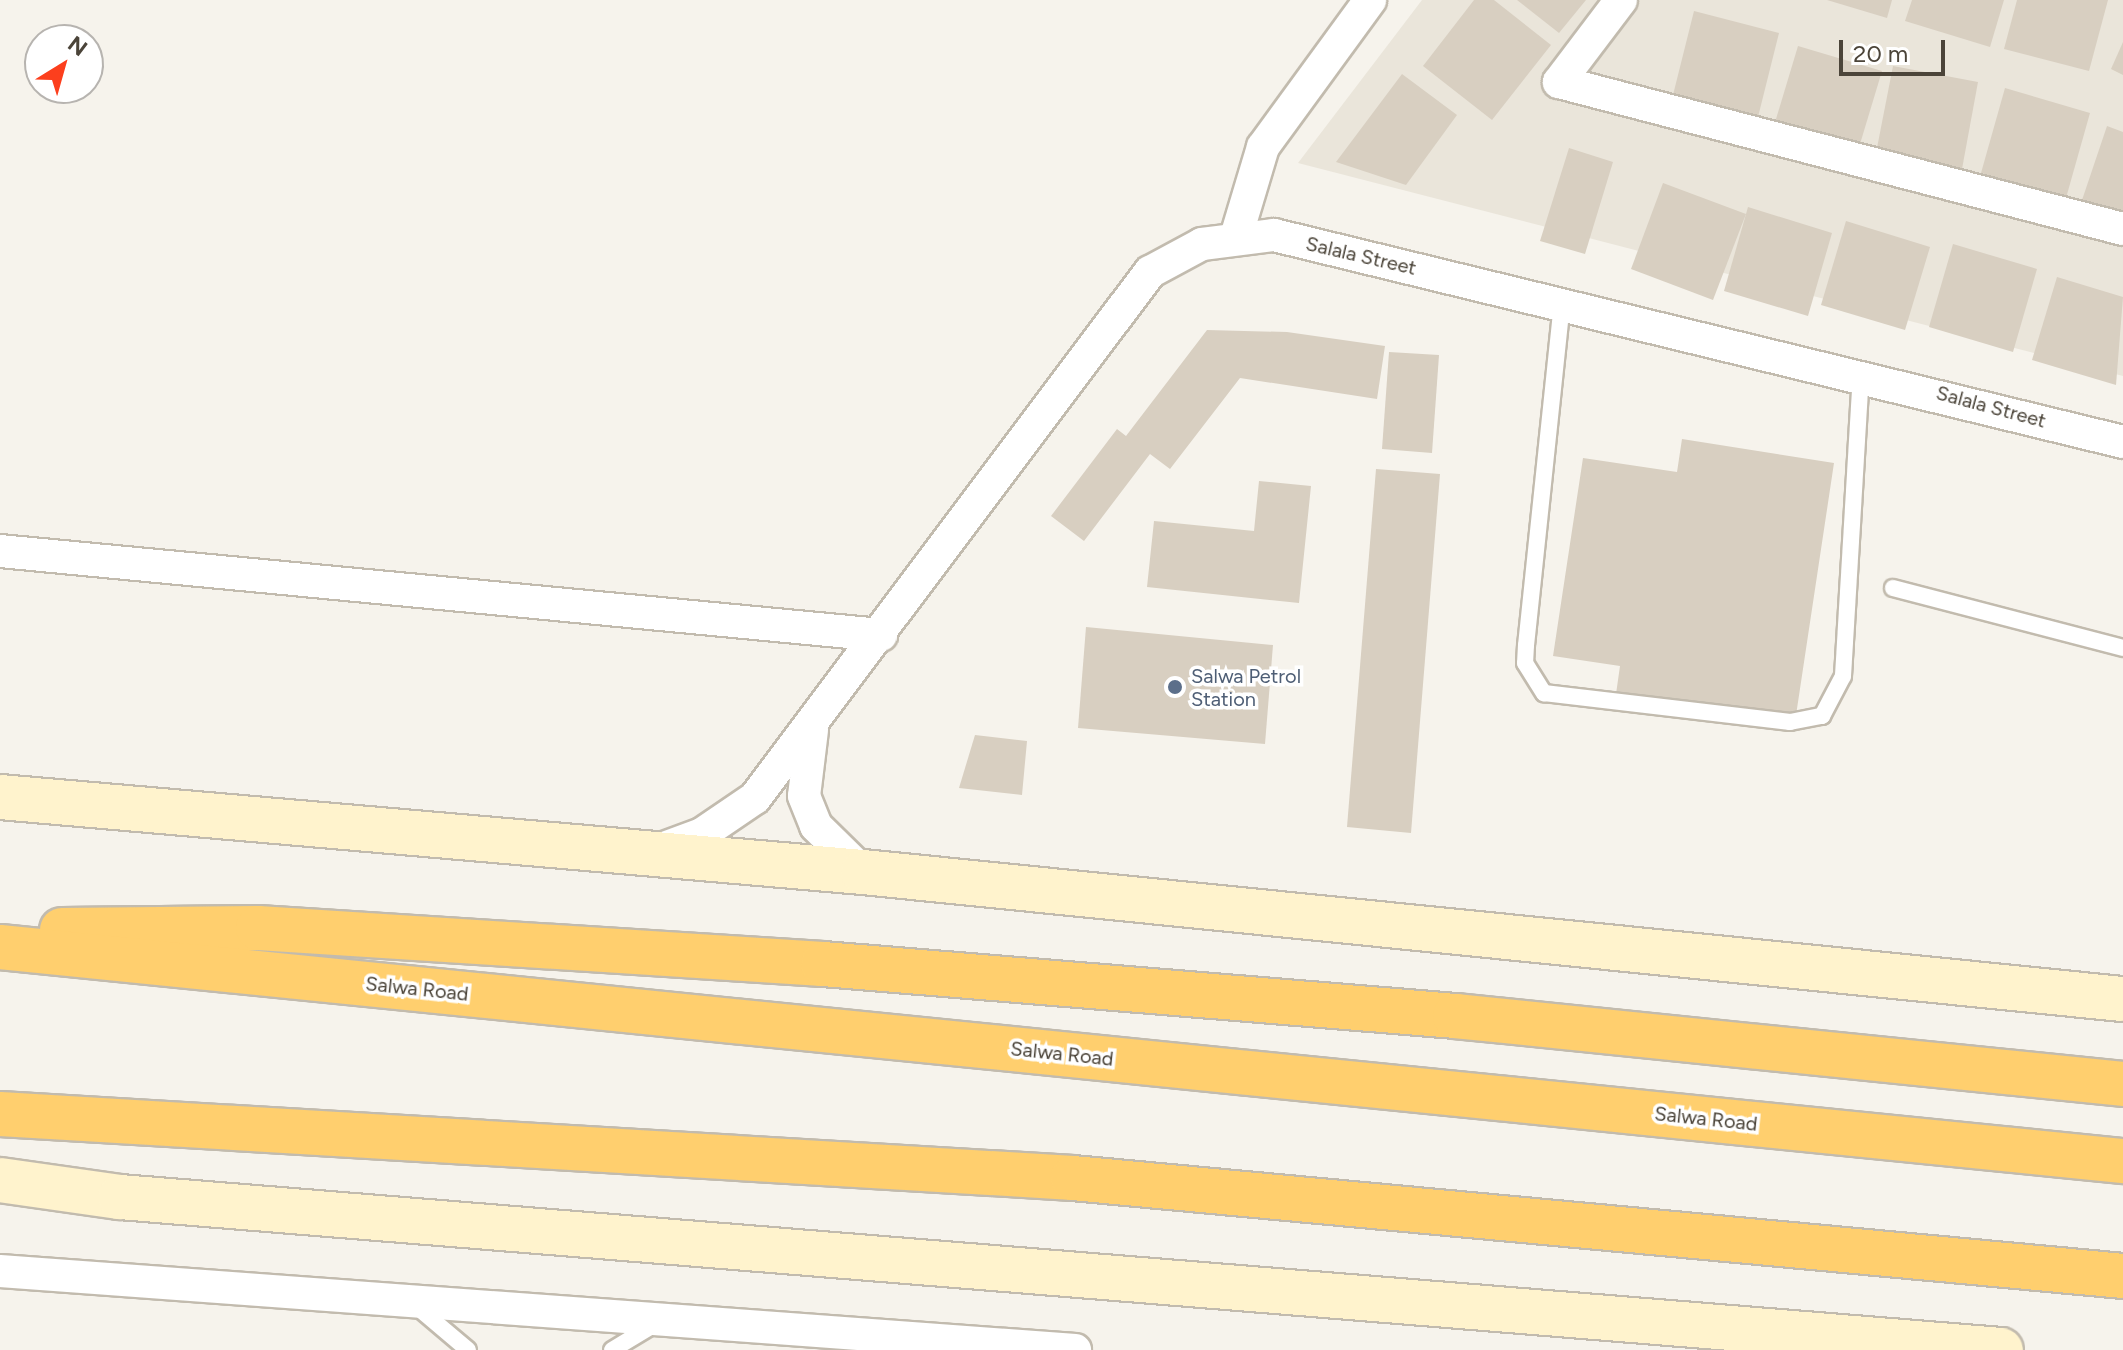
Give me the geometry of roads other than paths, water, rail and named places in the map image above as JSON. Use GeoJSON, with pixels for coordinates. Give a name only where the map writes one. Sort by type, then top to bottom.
{"type":"FeatureCollection","features":[{"type":"Feature","properties":{"kind":"highway"},"geometry":{"type":"LineString","coordinates":[[0,933],[258,928],[823,964],[1455,1016],[2123,1084]]}},
{"type":"Feature","properties":{"kind":"highway","name":"Salwa Road"},"geometry":{"type":"LineString","coordinates":[[0,947],[2123,1161]]}},
{"type":"Feature","properties":{"kind":"highway"},"geometry":{"type":"LineString","coordinates":[[0,1114],[1073,1178],[2123,1276]]}},
{"type":"Feature","properties":{"kind":"main road"},"geometry":{"type":"LineString","coordinates":[[0,797],[653,852],[2123,999]]}},
{"type":"Feature","properties":{"kind":"main road"},"geometry":{"type":"LineString","coordinates":[[0,1180],[136,1198],[2001,1350]]}},
{"type":"Feature","properties":{"kind":"street"},"geometry":{"type":"LineString","coordinates":[[1236,237],[1263,147],[1370,0]]}},
{"type":"Feature","properties":{"kind":"street"},"geometry":{"type":"LineString","coordinates":[[1621,0],[1559,82],[2123,229]]}},
{"type":"Feature","properties":{"kind":"street","name":"Salala Street"},"geometry":{"type":"LineString","coordinates":[[653,852],[730,819],[814,724],[1150,272],[1202,244],[1236,237],[1274,235],[1861,373],[2123,442]]}},
{"type":"Feature","properties":{"kind":"street"},"geometry":{"type":"LineString","coordinates":[[0,551],[881,635]]}},
{"type":"Feature","properties":{"kind":"street","name":"Salala Street"},"geometry":{"type":"LineString","coordinates":[[814,724],[804,796],[816,826],[863,872]]}},
{"type":"Feature","properties":{"kind":"street"},"geometry":{"type":"LineString","coordinates":[[0,1271],[1075,1350]]}},
{"type":"Feature","properties":{"kind":"lane"},"geometry":{"type":"LineString","coordinates":[[1562,303],[1525,663],[1544,693],[1790,722],[1822,716],[1843,676],[1861,373]]}},
{"type":"Feature","properties":{"kind":"lane"},"geometry":{"type":"LineString","coordinates":[[1893,588],[2123,648]]}},
{"type":"Feature","properties":{"kind":"lane"},"geometry":{"type":"LineString","coordinates":[[409,1301],[468,1350]]}},
{"type":"Feature","properties":{"kind":"lane"},"geometry":{"type":"LineString","coordinates":[[612,1350],[663,1320]]}},
{"type":"Feature","properties":{"kind":"place","name":"Salwa Petrol Station"},"geometry":{"type":"Point","coordinates":[1175,687]}}]}
